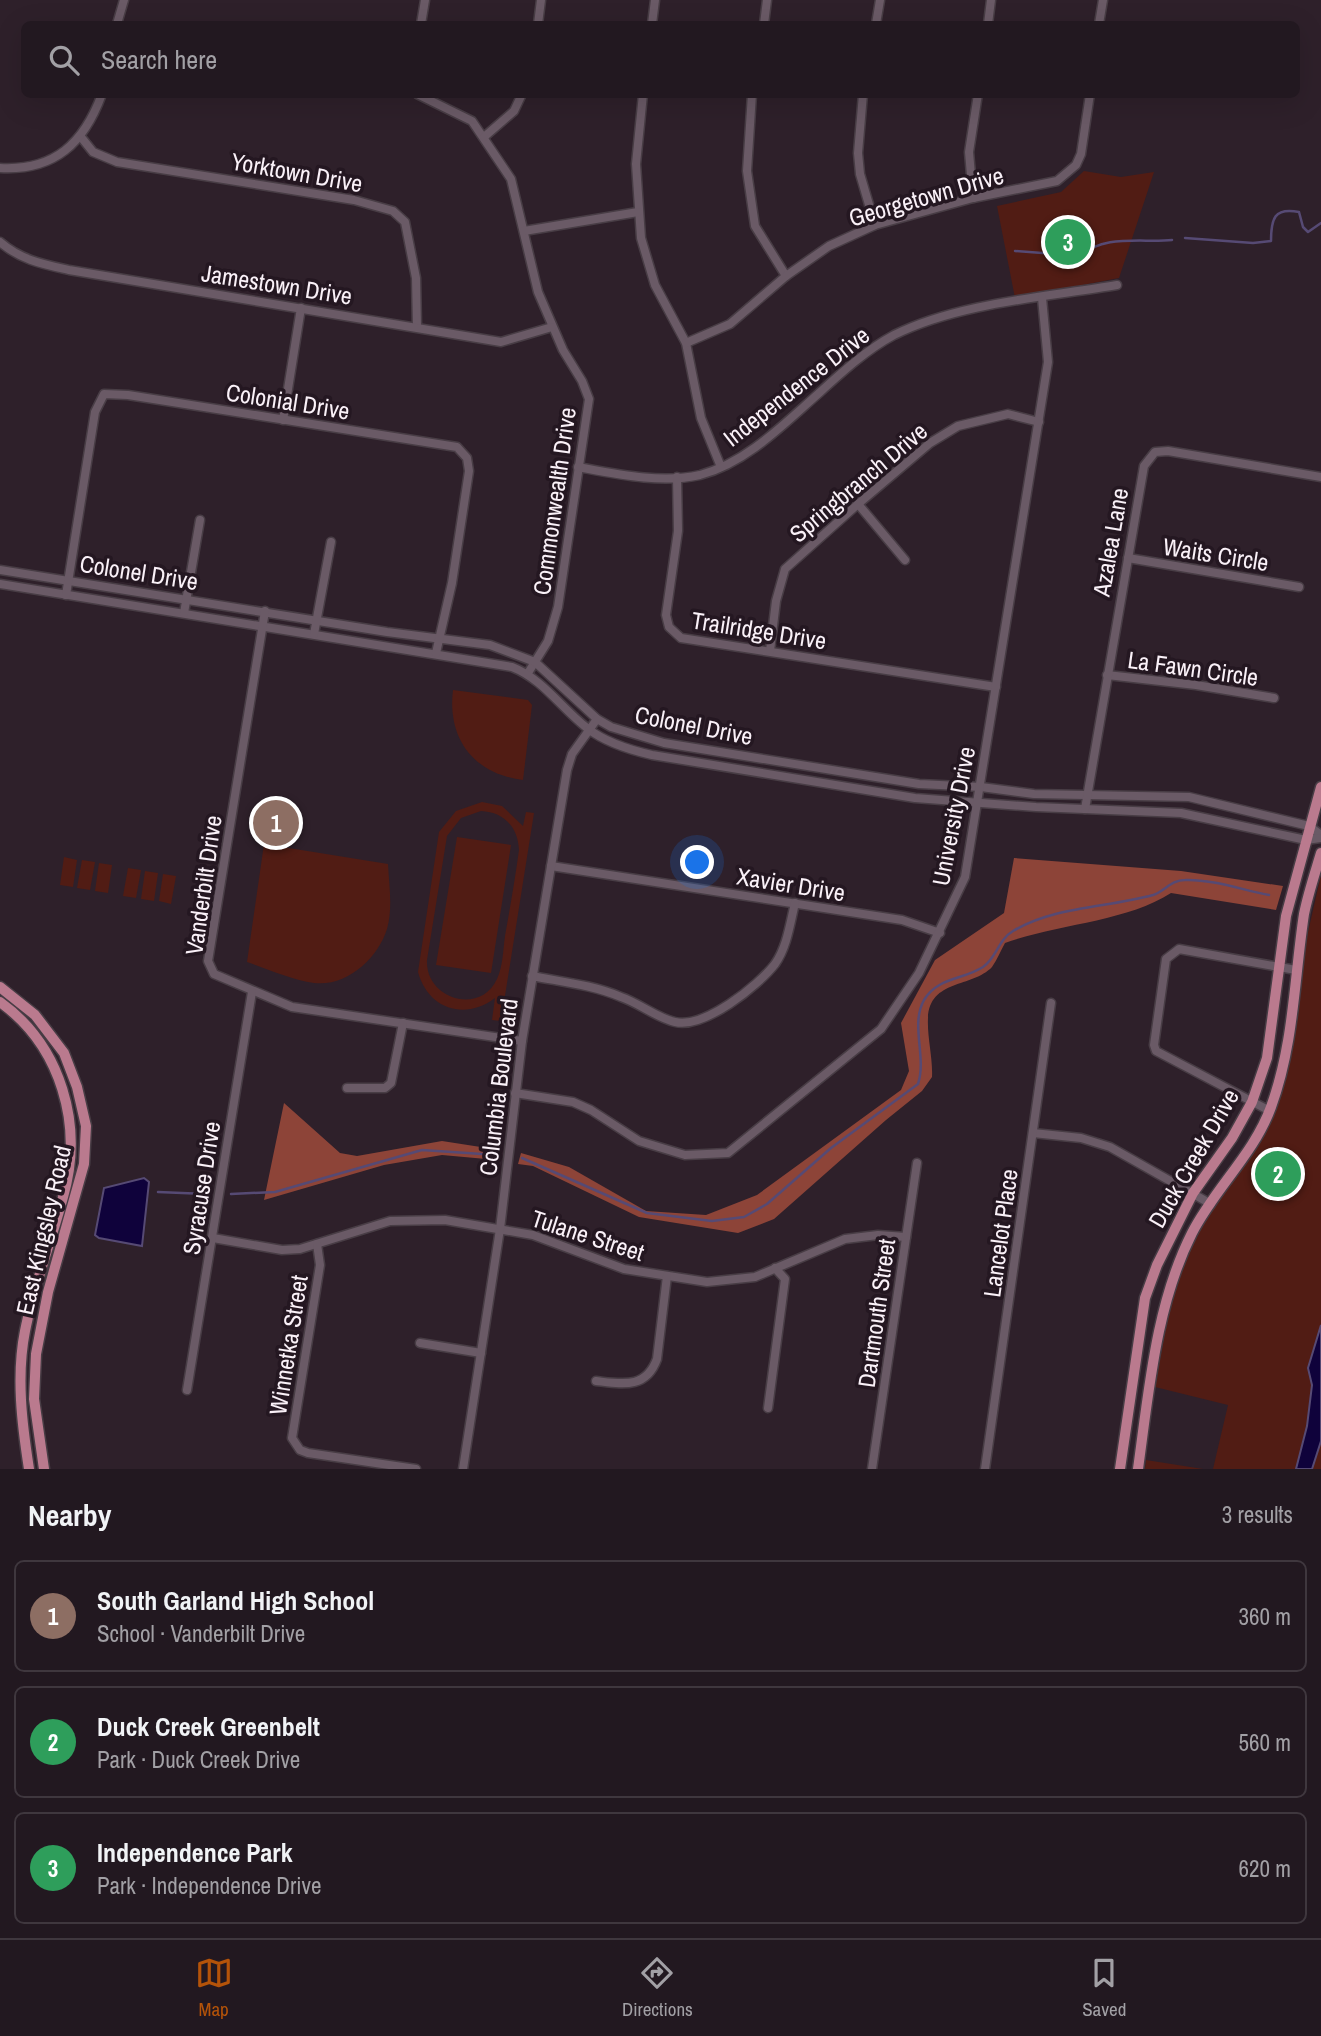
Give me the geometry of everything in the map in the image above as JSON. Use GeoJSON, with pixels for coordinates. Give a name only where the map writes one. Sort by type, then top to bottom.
{"type":"FeatureCollection","features":[{"type":"Feature","properties":{"kind":"main road","name":"Duck Creek Drive"},"geometry":{"type":"LineString","coordinates":[[1120,1469],[1145,1298],[1157,1265],[1193,1193],[1233,1138],[1252,1102],[1267,1058],[1277,967],[1286,916],[1321,787]]}},
{"type":"Feature","properties":{"kind":"main road","name":"Duck Creek Drive"},"geometry":{"type":"LineString","coordinates":[[1138,1469],[1148,1397],[1175,1269],[1211,1204],[1250,1149],[1270,1111],[1286,1063],[1305,911],[1321,853]]}},
{"type":"Feature","properties":{"kind":"main road","name":"East Kingsley Road"},"geometry":{"type":"LineString","coordinates":[[0,987],[35,1015],[64,1053],[77,1087],[86,1126],[84,1164],[48,1292],[36,1354],[34,1399],[44,1469]]}},
{"type":"Feature","properties":{"kind":"main road","name":"East Kingsley Road"},"geometry":{"type":"LineString","coordinates":[[0,1002],[36,1036],[52,1062],[62,1086],[71,1125],[64,1195],[45,1248],[24,1333],[20,1385],[29,1469]]}},
{"type":"Feature","properties":{"kind":"main road"},"geometry":{"type":"LineString","coordinates":[[1131,1395],[1148,1397]]}},
{"type":"Feature","properties":{"kind":"street"},"geometry":{"type":"LineString","coordinates":[[118,21],[124,0]]}},
{"type":"Feature","properties":{"kind":"street"},"geometry":{"type":"LineString","coordinates":[[422,21],[425,0]]}},
{"type":"Feature","properties":{"kind":"street"},"geometry":{"type":"LineString","coordinates":[[538,21],[541,0]]}},
{"type":"Feature","properties":{"kind":"street"},"geometry":{"type":"LineString","coordinates":[[652,21],[655,0]]}},
{"type":"Feature","properties":{"kind":"street"},"geometry":{"type":"LineString","coordinates":[[764,21],[767,0]]}},
{"type":"Feature","properties":{"kind":"street"},"geometry":{"type":"LineString","coordinates":[[876,21],[880,0]]}},
{"type":"Feature","properties":{"kind":"street"},"geometry":{"type":"LineString","coordinates":[[988,21],[991,0]]}},
{"type":"Feature","properties":{"kind":"street"},"geometry":{"type":"LineString","coordinates":[[1100,21],[1103,0]]}},
{"type":"Feature","properties":{"kind":"street"},"geometry":{"type":"LineString","coordinates":[[0,168],[21,167],[63,154],[81,137],[92,121],[101,98]]}},
{"type":"Feature","properties":{"kind":"street","name":"Commonwealth Drive"},"geometry":{"type":"LineString","coordinates":[[425,98],[472,121],[511,178],[538,292],[552,327],[589,399],[558,607],[548,641],[527,673]]}},
{"type":"Feature","properties":{"kind":"street"},"geometry":{"type":"LineString","coordinates":[[484,137],[514,111],[520,98]]}},
{"type":"Feature","properties":{"kind":"street"},"geometry":{"type":"LineString","coordinates":[[643,98],[636,164],[638,212],[647,263],[686,343],[701,418],[721,467]]}},
{"type":"Feature","properties":{"kind":"street"},"geometry":{"type":"LineString","coordinates":[[752,98],[747,171],[755,226],[786,276]]}},
{"type":"Feature","properties":{"kind":"street"},"geometry":{"type":"LineString","coordinates":[[863,98],[858,153],[860,174],[875,225]]}},
{"type":"Feature","properties":{"kind":"street"},"geometry":{"type":"LineString","coordinates":[[972,198],[969,152],[977,98]]}},
{"type":"Feature","properties":{"kind":"street","name":"Georgetown Drive"},"geometry":{"type":"LineString","coordinates":[[686,343],[730,324],[786,276],[829,246],[875,225],[972,198],[1057,181],[1076,164],[1081,154],[1089,98]]}},
{"type":"Feature","properties":{"kind":"street","name":"Yorktown Drive"},"geometry":{"type":"LineString","coordinates":[[81,137],[93,152],[117,162],[354,200],[393,211],[405,222],[416,278],[417,327]]}},
{"type":"Feature","properties":{"kind":"street"},"geometry":{"type":"LineString","coordinates":[[524,231],[638,212]]}},
{"type":"Feature","properties":{"kind":"street","name":"Jamestown Drive"},"geometry":{"type":"LineString","coordinates":[[0,242],[14,254],[34,263],[501,342],[552,327]]}},
{"type":"Feature","properties":{"kind":"street","name":"Independence Drive"},"geometry":{"type":"LineString","coordinates":[[578,467],[625,475],[699,475],[721,467],[751,450],[869,351],[895,335],[951,314],[1117,285]]}},
{"type":"Feature","properties":{"kind":"street","name":"University Drive"},"geometry":{"type":"LineString","coordinates":[[515,1093],[573,1102],[592,1110],[639,1141],[675,1152],[714,1156],[728,1153],[881,1029],[892,1016],[940,933],[965,877],[1048,362],[1042,298]]}},
{"type":"Feature","properties":{"kind":"street"},"geometry":{"type":"LineString","coordinates":[[283,420],[301,308]]}},
{"type":"Feature","properties":{"kind":"street","name":"Colonial Drive"},"geometry":{"type":"LineString","coordinates":[[66,595],[92,423],[104,394],[128,395],[457,447],[467,458],[469,471],[452,583],[436,653]]}},
{"type":"Feature","properties":{"kind":"street","name":"Springbranch Drive"},"geometry":{"type":"LineString","coordinates":[[770,651],[776,601],[785,569],[858,504],[930,443],[958,426],[1008,414],[1039,422]]}},
{"type":"Feature","properties":{"kind":"street","name":"Azalea Lane"},"geometry":{"type":"LineString","coordinates":[[1085,809],[1144,466],[1155,453],[1168,451],[1321,477]]}},
{"type":"Feature","properties":{"kind":"street","name":"Trailridge Drive"},"geometry":{"type":"LineString","coordinates":[[677,477],[679,505],[666,615],[669,627],[681,638],[996,687]]}},
{"type":"Feature","properties":{"kind":"street"},"geometry":{"type":"LineString","coordinates":[[858,504],[905,560]]}},
{"type":"Feature","properties":{"kind":"street"},"geometry":{"type":"LineString","coordinates":[[184,613],[200,520]]}},
{"type":"Feature","properties":{"kind":"street"},"geometry":{"type":"LineString","coordinates":[[314,634],[331,542]]}},
{"type":"Feature","properties":{"kind":"street","name":"Waits Circle"},"geometry":{"type":"LineString","coordinates":[[1128,558],[1299,587]]}},
{"type":"Feature","properties":{"kind":"street","name":"Colonel Drive"},"geometry":{"type":"LineString","coordinates":[[0,570],[317,621],[490,645],[535,662],[597,719],[637,737],[664,743],[919,784],[981,787],[1034,794],[1189,797],[1309,826],[1321,837]]}},
{"type":"Feature","properties":{"kind":"street","name":"Colonel Drive"},"geometry":{"type":"LineString","coordinates":[[0,584],[512,667],[527,673],[589,729],[626,749],[652,755],[882,793],[978,803],[1194,815],[1306,840],[1321,837]]}},
{"type":"Feature","properties":{"kind":"street","name":"Vanderbilt Drive"},"geometry":{"type":"LineString","coordinates":[[265,611],[208,961],[214,974],[292,1007],[522,1041]]}},
{"type":"Feature","properties":{"kind":"street","name":"La Fawn Circle"},"geometry":{"type":"LineString","coordinates":[[1107,675],[1196,685],[1274,698]]}},
{"type":"Feature","properties":{"kind":"street","name":"Columbia Boulevard"},"geometry":{"type":"LineString","coordinates":[[463,1469],[500,1229],[522,1041],[567,770],[572,754],[597,719]]}},
{"type":"Feature","properties":{"kind":"street","name":"Xavier Drive"},"geometry":{"type":"LineString","coordinates":[[551,866],[902,920],[940,933]]}},
{"type":"Feature","properties":{"kind":"street"},"geometry":{"type":"LineString","coordinates":[[532,976],[596,987],[676,1022],[692,1022],[712,1016],[757,983],[775,964],[785,945],[795,903]]}},
{"type":"Feature","properties":{"kind":"street"},"geometry":{"type":"LineString","coordinates":[[1270,1111],[1156,1051],[1154,1045],[1166,959],[1180,950],[1297,970]]}},
{"type":"Feature","properties":{"kind":"street","name":"Syracuse Drive"},"geometry":{"type":"LineString","coordinates":[[187,1390],[253,992]]}},
{"type":"Feature","properties":{"kind":"street","name":"Lancelot Place"},"geometry":{"type":"LineString","coordinates":[[985,1469],[1051,1003]]}},
{"type":"Feature","properties":{"kind":"street"},"geometry":{"type":"LineString","coordinates":[[347,1088],[385,1088],[391,1083],[403,1023]]}},
{"type":"Feature","properties":{"kind":"street"},"geometry":{"type":"LineString","coordinates":[[1034,1133],[1081,1138],[1110,1147],[1211,1204]]}},
{"type":"Feature","properties":{"kind":"street","name":"Dartmouth Street"},"geometry":{"type":"LineString","coordinates":[[872,1469],[916,1163]]}},
{"type":"Feature","properties":{"kind":"street","name":"Tulane Street"},"geometry":{"type":"LineString","coordinates":[[213,1238],[282,1250],[317,1244],[390,1221],[420,1218],[500,1229],[562,1243],[624,1269],[706,1282],[755,1277],[845,1239],[878,1235],[906,1237]]}},
{"type":"Feature","properties":{"kind":"street","name":"Winnetka Street"},"geometry":{"type":"LineString","coordinates":[[317,1244],[320,1265],[292,1438],[300,1450],[416,1469]]}},
{"type":"Feature","properties":{"kind":"street"},"geometry":{"type":"LineString","coordinates":[[768,1408],[784,1302],[785,1279],[775,1268]]}},
{"type":"Feature","properties":{"kind":"street"},"geometry":{"type":"LineString","coordinates":[[596,1381],[630,1385],[640,1382],[652,1372],[657,1359],[667,1276]]}},
{"type":"Feature","properties":{"kind":"street"},"geometry":{"type":"LineString","coordinates":[[420,1343],[481,1353]]}},
{"type":"Feature","properties":{"kind":"shaded area"},"geometry":{"type":"Polygon","coordinates":[[[1084,171],[1121,177],[1154,172],[1119,278],[1015,298],[997,206],[1061,192],[1084,171]]]}},
{"type":"Feature","properties":{"kind":"shaded area"},"geometry":{"type":"Polygon","coordinates":[[[453,690],[528,700],[532,705],[523,780],[491,770],[467,751],[455,724],[453,690]]]}},
{"type":"Feature","properties":{"kind":"shaded area"},"geometry":{"type":"Polygon","coordinates":[[[482,802],[502,806],[523,826],[526,812],[534,813],[501,1021],[492,1020],[495,998],[472,1009],[449,1007],[430,995],[418,972],[439,832],[456,811],[482,802]],[[481,811],[461,818],[447,836],[427,960],[429,974],[435,985],[444,993],[467,1000],[479,997],[489,990],[497,979],[502,963],[519,850],[513,828],[503,818],[481,811]]]}},
{"type":"Feature","properties":{"kind":"shaded area"},"geometry":{"type":"Polygon","coordinates":[[[457,837],[511,845],[491,973],[436,965],[457,837]]]}},
{"type":"Feature","properties":{"kind":"shaded area"},"geometry":{"type":"Polygon","coordinates":[[[264,844],[388,864],[390,905],[387,929],[383,940],[360,968],[338,980],[314,983],[247,962],[264,844]]]}},
{"type":"Feature","properties":{"kind":"shaded area"},"geometry":{"type":"Polygon","coordinates":[[[64,857],[77,860],[73,887],[60,885],[64,857]]]}},
{"type":"Feature","properties":{"kind":"shaded area"},"geometry":{"type":"Polygon","coordinates":[[[1014,858],[1181,871],[1283,886],[1276,910],[1171,893],[1153,903],[1112,917],[1005,943],[992,967],[984,974],[944,990],[931,1005],[928,1025],[932,1077],[922,1091],[774,1219],[738,1233],[639,1217],[533,1166],[518,1164],[521,1153],[569,1167],[646,1211],[706,1215],[757,1195],[901,1090],[909,1071],[901,1023],[935,960],[1004,913],[1014,858]]]}},
{"type":"Feature","properties":{"kind":"shaded area"},"geometry":{"type":"Polygon","coordinates":[[[82,860],[95,862],[90,890],[77,888],[82,860]]]}},
{"type":"Feature","properties":{"kind":"shaded area"},"geometry":{"type":"Polygon","coordinates":[[[99,863],[112,865],[108,893],[95,891],[99,863]]]}},
{"type":"Feature","properties":{"kind":"shaded area"},"geometry":{"type":"Polygon","coordinates":[[[128,868],[141,870],[136,898],[123,896],[128,868]]]}},
{"type":"Feature","properties":{"kind":"shaded area"},"geometry":{"type":"Polygon","coordinates":[[[145,871],[158,873],[154,901],[141,899],[145,871]]]}},
{"type":"Feature","properties":{"kind":"shaded area"},"geometry":{"type":"Polygon","coordinates":[[[163,874],[176,876],[171,904],[159,901],[163,874]]]}},
{"type":"Feature","properties":{"kind":"shaded area"},"geometry":{"type":"Polygon","coordinates":[[[1321,875],[1321,1469],[1213,1469],[1228,1405],[1155,1387],[1174,1283],[1195,1233],[1272,1111],[1288,1068],[1298,1015],[1303,954],[1321,875]]]}},
{"type":"Feature","properties":{"kind":"shaded area"},"geometry":{"type":"Polygon","coordinates":[[[284,1103],[340,1153],[357,1156],[442,1141],[500,1150],[497,1160],[442,1155],[384,1165],[264,1200],[284,1103]]]}},
{"type":"Feature","properties":{"kind":"shaded area"},"geometry":{"type":"Polygon","coordinates":[[[144,1178],[149,1182],[142,1246],[95,1235],[104,1188],[144,1178]]]}},
{"type":"Feature","properties":{"kind":"shaded area"},"geometry":{"type":"Polygon","coordinates":[[[1321,1325],[1321,1441],[1312,1469],[1296,1469],[1307,1426],[1312,1385],[1308,1368],[1321,1325]]]}},
{"type":"Feature","properties":{"kind":"shaded area"},"geometry":{"type":"Polygon","coordinates":[[[1146,1460],[1203,1469],[1145,1469],[1146,1460]]]}},
{"type":"Feature","properties":{"kind":"waterway"},"geometry":{"type":"LineString","coordinates":[[1185,238],[1253,243],[1271,241],[1273,221],[1284,211],[1299,212],[1303,227],[1308,232],[1321,223]]}},
{"type":"Feature","properties":{"kind":"waterway"},"geometry":{"type":"LineString","coordinates":[[1015,251],[1082,256],[1090,249],[1111,242],[1172,240]]}},
{"type":"Feature","properties":{"kind":"waterway"},"geometry":{"type":"LineString","coordinates":[[522,1158],[647,1213],[712,1221],[744,1217],[767,1204],[831,1148],[918,1084],[921,1063],[918,1020],[924,1000],[936,987],[983,967],[1013,931],[1064,912],[1153,895],[1180,880],[1205,881],[1269,895]]}},
{"type":"Feature","properties":{"kind":"waterway"},"geometry":{"type":"LineString","coordinates":[[231,1194],[275,1192],[422,1150],[497,1155]]}},
{"type":"Feature","properties":{"kind":"waterway"},"geometry":{"type":"LineString","coordinates":[[158,1192],[206,1194]]}},
{"type":"Feature","properties":{"kind":"place","name":"Independence Park"},"geometry":{"type":"Point","coordinates":[1068,242]}},
{"type":"Feature","properties":{"kind":"place","name":"South Garland High School"},"geometry":{"type":"Point","coordinates":[276,823]}},
{"type":"Feature","properties":{"kind":"place","name":"Duck Creek Greenbelt"},"geometry":{"type":"Point","coordinates":[1278,1174]}}]}
